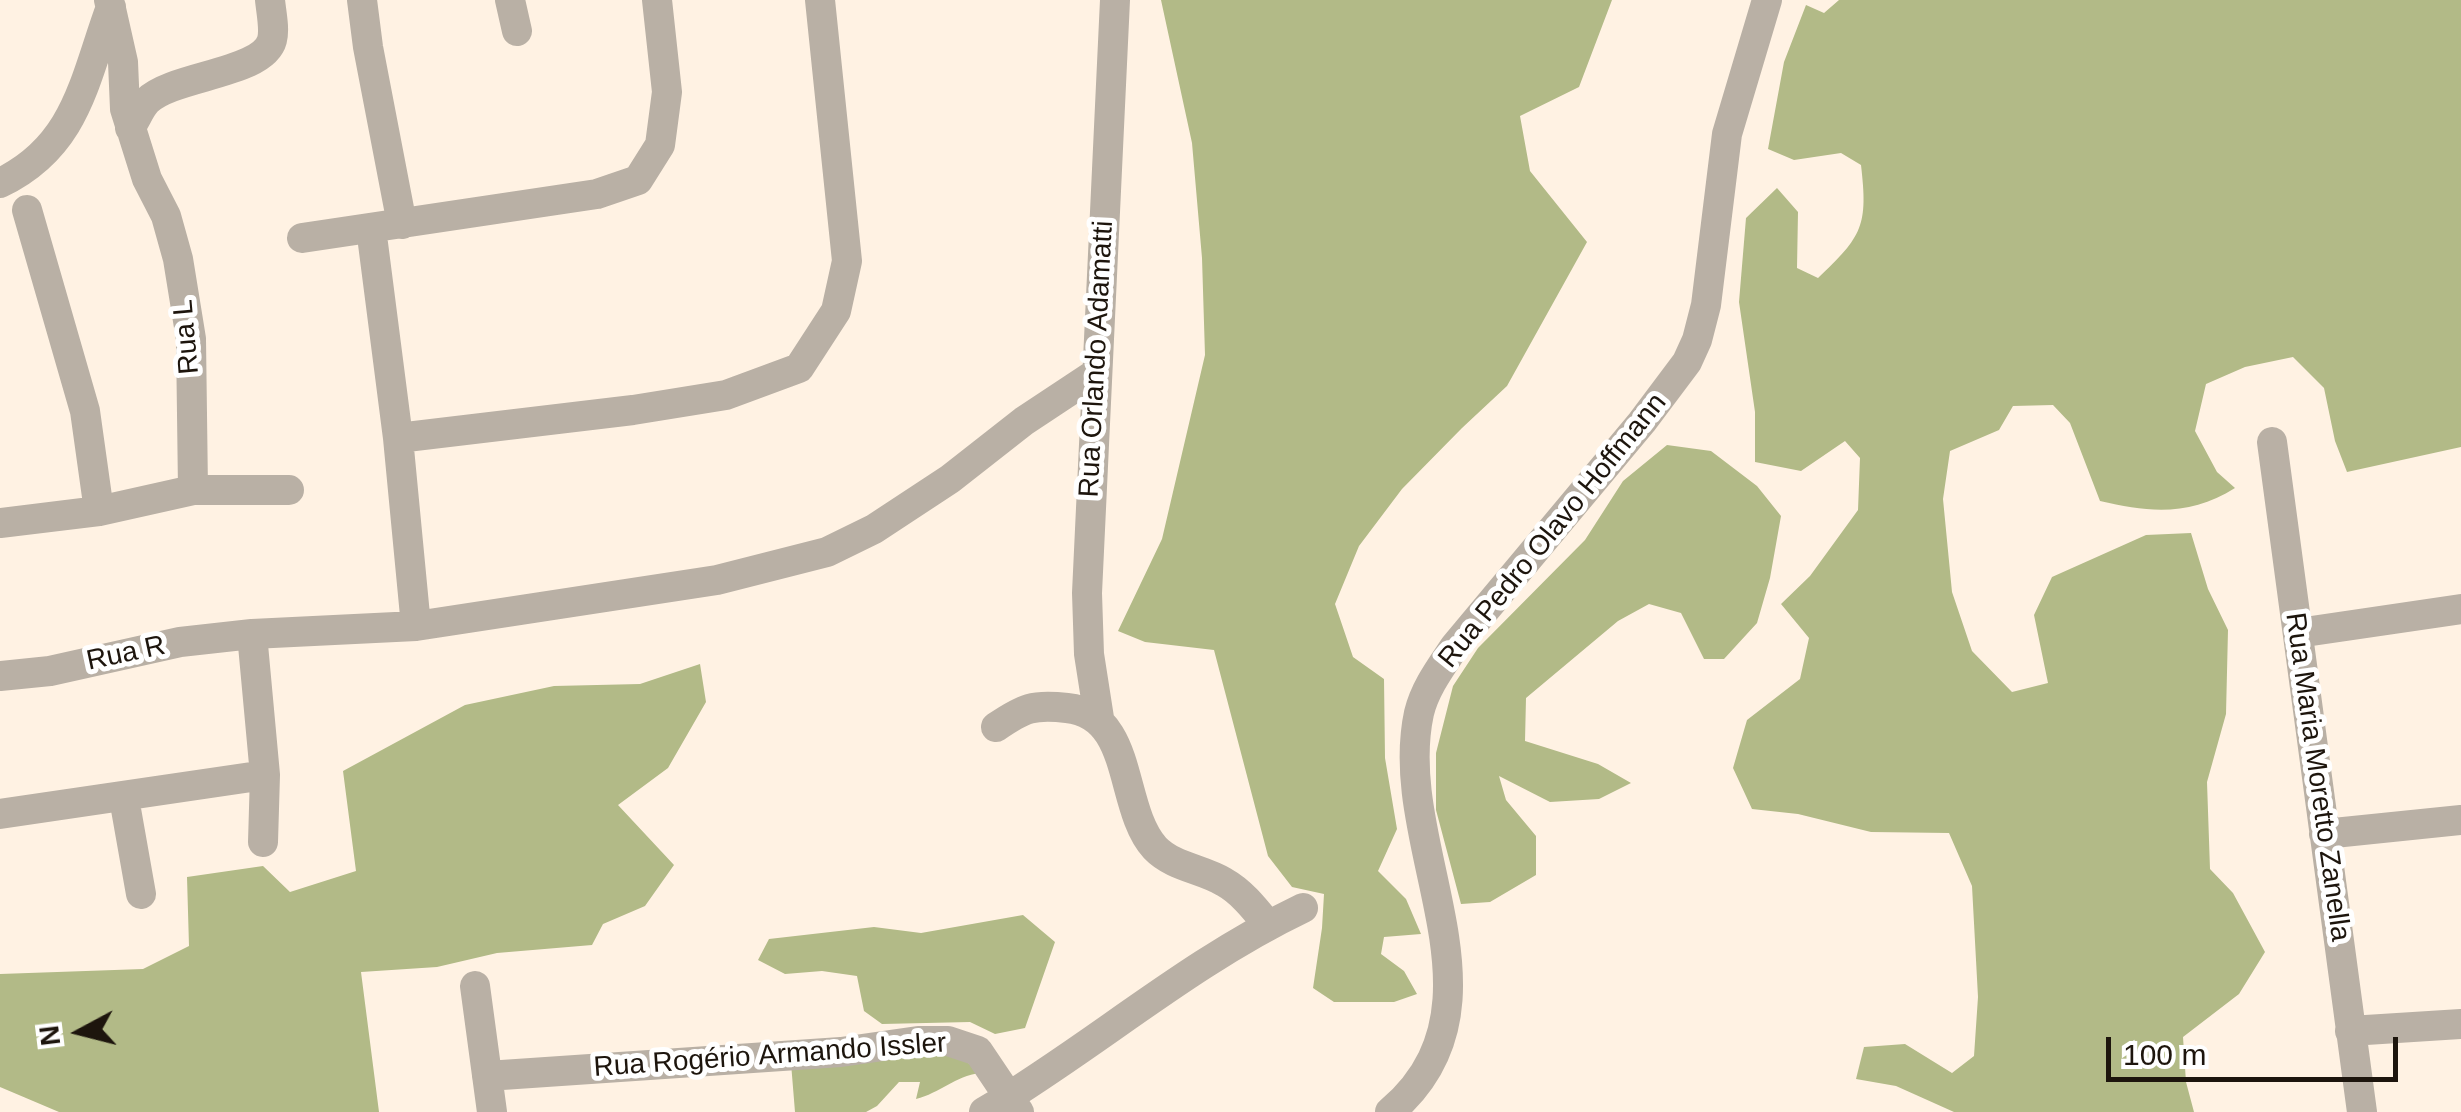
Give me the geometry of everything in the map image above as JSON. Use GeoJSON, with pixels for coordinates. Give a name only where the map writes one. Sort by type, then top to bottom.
{"type":"FeatureCollection","features":[{"type":"Feature","properties":{"kind":"street"},"geometry":{"type":"LineString","coordinates":[[130,128],[147,101],[172,86],[251,61],[264,53],[272,40],[270,0]]}},
{"type":"Feature","properties":{"kind":"street"},"geometry":{"type":"LineString","coordinates":[[362,0],[402,224]]}},
{"type":"Feature","properties":{"kind":"street"},"geometry":{"type":"LineString","coordinates":[[510,0],[516,31]]}},
{"type":"Feature","properties":{"kind":"street"},"geometry":{"type":"LineString","coordinates":[[302,238],[597,194],[638,180],[660,145],[667,92],[657,0]]}},
{"type":"Feature","properties":{"kind":"street"},"geometry":{"type":"LineString","coordinates":[[398,438],[726,395],[799,368],[836,311],[847,261],[820,0]]}},
{"type":"Feature","properties":{"kind":"street","name":"Rua Orlando Adamatti"},"geometry":{"type":"LineString","coordinates":[[1115,0],[1087,593],[1089,654],[1098,718],[1116,748],[1144,834],[1159,852],[1223,881],[1248,900],[1268,925]]}},
{"type":"Feature","properties":{"kind":"street","name":"Rua Pedro Olavo Hoffmann"},"geometry":{"type":"LineString","coordinates":[[1390,1112],[1423,1075],[1440,1047],[1448,1005],[1449,964],[1413,770],[1420,710],[1428,686],[1454,646],[1642,422],[1687,362],[1706,304],[1727,134],[1766,0]]}},
{"type":"Feature","properties":{"kind":"street"},"geometry":{"type":"LineString","coordinates":[[0,183],[41,157],[66,128],[85,90],[110,4]]}},
{"type":"Feature","properties":{"kind":"street","name":"Rua L"},"geometry":{"type":"LineString","coordinates":[[110,4],[123,62],[130,128],[147,178],[166,216],[178,259],[190,339],[192,490]]}},
{"type":"Feature","properties":{"kind":"street"},"geometry":{"type":"LineString","coordinates":[[27,210],[85,412],[99,511]]}},
{"type":"Feature","properties":{"kind":"street"},"geometry":{"type":"LineString","coordinates":[[371,228],[398,438],[416,626]]}},
{"type":"Feature","properties":{"kind":"street","name":"Rua R"},"geometry":{"type":"LineString","coordinates":[[0,676],[50,671],[180,642],[252,634],[416,626],[718,580],[827,552],[874,529],[950,479],[1024,421],[1095,374]]}},
{"type":"Feature","properties":{"kind":"street","name":"Rua Maria Moretto Zanella"},"geometry":{"type":"LineString","coordinates":[[2272,442],[2362,1112]]}},
{"type":"Feature","properties":{"kind":"street"},"geometry":{"type":"LineString","coordinates":[[0,522],[99,511],[192,490],[289,490]]}},
{"type":"Feature","properties":{"kind":"street"},"geometry":{"type":"LineString","coordinates":[[2298,633],[2461,609]]}},
{"type":"Feature","properties":{"kind":"street"},"geometry":{"type":"LineString","coordinates":[[252,634],[265,775],[263,842]]}},
{"type":"Feature","properties":{"kind":"street"},"geometry":{"type":"LineString","coordinates":[[996,727],[1026,707],[1037,706],[1077,709],[1098,718]]}},
{"type":"Feature","properties":{"kind":"street"},"geometry":{"type":"LineString","coordinates":[[0,814],[265,775]]}},
{"type":"Feature","properties":{"kind":"street"},"geometry":{"type":"LineString","coordinates":[[124,798],[141,894]]}},
{"type":"Feature","properties":{"kind":"street"},"geometry":{"type":"LineString","coordinates":[[2324,834],[2461,820]]}},
{"type":"Feature","properties":{"kind":"street"},"geometry":{"type":"LineString","coordinates":[[1004,1107],[1174,980],[1303,908]]}},
{"type":"Feature","properties":{"kind":"street"},"geometry":{"type":"LineString","coordinates":[[475,986],[492,1112]]}},
{"type":"Feature","properties":{"kind":"street"},"geometry":{"type":"LineString","coordinates":[[2350,1031],[2461,1024]]}},
{"type":"Feature","properties":{"kind":"street","name":"Rua Rogério Armando Issler"},"geometry":{"type":"LineString","coordinates":[[487,1076],[948,1041],[978,1051],[1004,1107]]}},
{"type":"Feature","properties":{"kind":"green space"},"geometry":{"type":"Polygon","coordinates":[[[1161,0],[1612,0],[1579,87],[1520,116],[1530,171],[1587,242],[1507,386],[1402,489],[1359,546],[1335,604],[1353,657],[1384,679],[1385,758],[1397,829],[1378,871],[1406,899],[1421,934],[1384,937],[1381,954],[1404,971],[1417,994],[1394,1002],[1334,1002],[1313,988],[1324,894],[1292,887],[1268,856],[1214,650],[1145,642],[1118,631],[1162,539],[1205,355],[1192,143],[1161,0]]]}},
{"type":"Feature","properties":{"kind":"green space"},"geometry":{"type":"Polygon","coordinates":[[[1839,0],[2461,0],[2461,447],[2347,472],[2335,441],[2324,388],[2293,357],[2245,367],[2206,384],[2195,431],[2217,472],[2235,488],[2202,504],[2153,510],[2100,501],[2070,423],[2053,405],[2013,406],[1999,430],[1950,451],[1943,499],[1952,592],[1972,651],[2012,692],[2048,683],[2034,615],[2052,577],[2146,535],[2191,533],[2208,589],[2228,630],[2226,714],[2207,782],[2210,869],[2233,893],[2265,952],[2239,994],[2183,1037],[2186,1082],[2194,1112],[1954,1112],[1896,1086],[1856,1079],[1864,1047],[1905,1044],[1952,1073],[1974,1056],[1978,997],[1972,886],[1949,833],[1871,832],[1798,814],[1752,809],[1733,768],[1747,720],[1800,679],[1809,638],[1781,604],[1810,576],[1858,510],[1860,458],[1845,441],[1801,471],[1755,462],[1755,412],[1739,302],[1746,218],[1777,188],[1798,212],[1797,268],[1818,278],[1845,251],[1859,228],[1864,202],[1861,165],[1841,153],[1794,160],[1768,149],[1784,62],[1806,5],[1824,13],[1839,0]]]}},
{"type":"Feature","properties":{"kind":"green space"},"geometry":{"type":"Polygon","coordinates":[[[1667,445],[1711,451],[1757,486],[1781,516],[1757,623],[1724,659],[1704,659],[1681,613],[1649,604],[1618,621],[1526,698],[1525,741],[1598,764],[1631,783],[1599,799],[1550,802],[1499,776],[1506,800],[1536,836],[1536,875],[1490,902],[1461,904],[1436,810],[1436,753],[1453,686],[1478,648],[1585,540],[1623,481],[1667,445]]]}},
{"type":"Feature","properties":{"kind":"green space"},"geometry":{"type":"Polygon","coordinates":[[[700,664],[706,702],[668,768],[618,805],[674,865],[645,906],[603,924],[592,945],[497,953],[437,967],[361,972],[379,1112],[59,1112],[0,1087],[0,974],[143,969],[189,946],[187,877],[263,866],[290,892],[356,871],[343,771],[465,705],[554,686],[640,684],[700,664]]]}},
{"type":"Feature","properties":{"kind":"green space"},"geometry":{"type":"Polygon","coordinates":[[[1023,915],[1055,942],[1025,1028],[995,1034],[970,1022],[882,1024],[864,1011],[857,976],[822,971],[785,974],[758,960],[769,939],[874,927],[921,933],[1023,915]]]}},
{"type":"Feature","properties":{"kind":"green space"},"geometry":{"type":"Polygon","coordinates":[[[958,1054],[980,1073],[916,1099],[920,1082],[899,1082],[866,1112],[795,1112],[791,1063],[958,1054]]]}}]}
